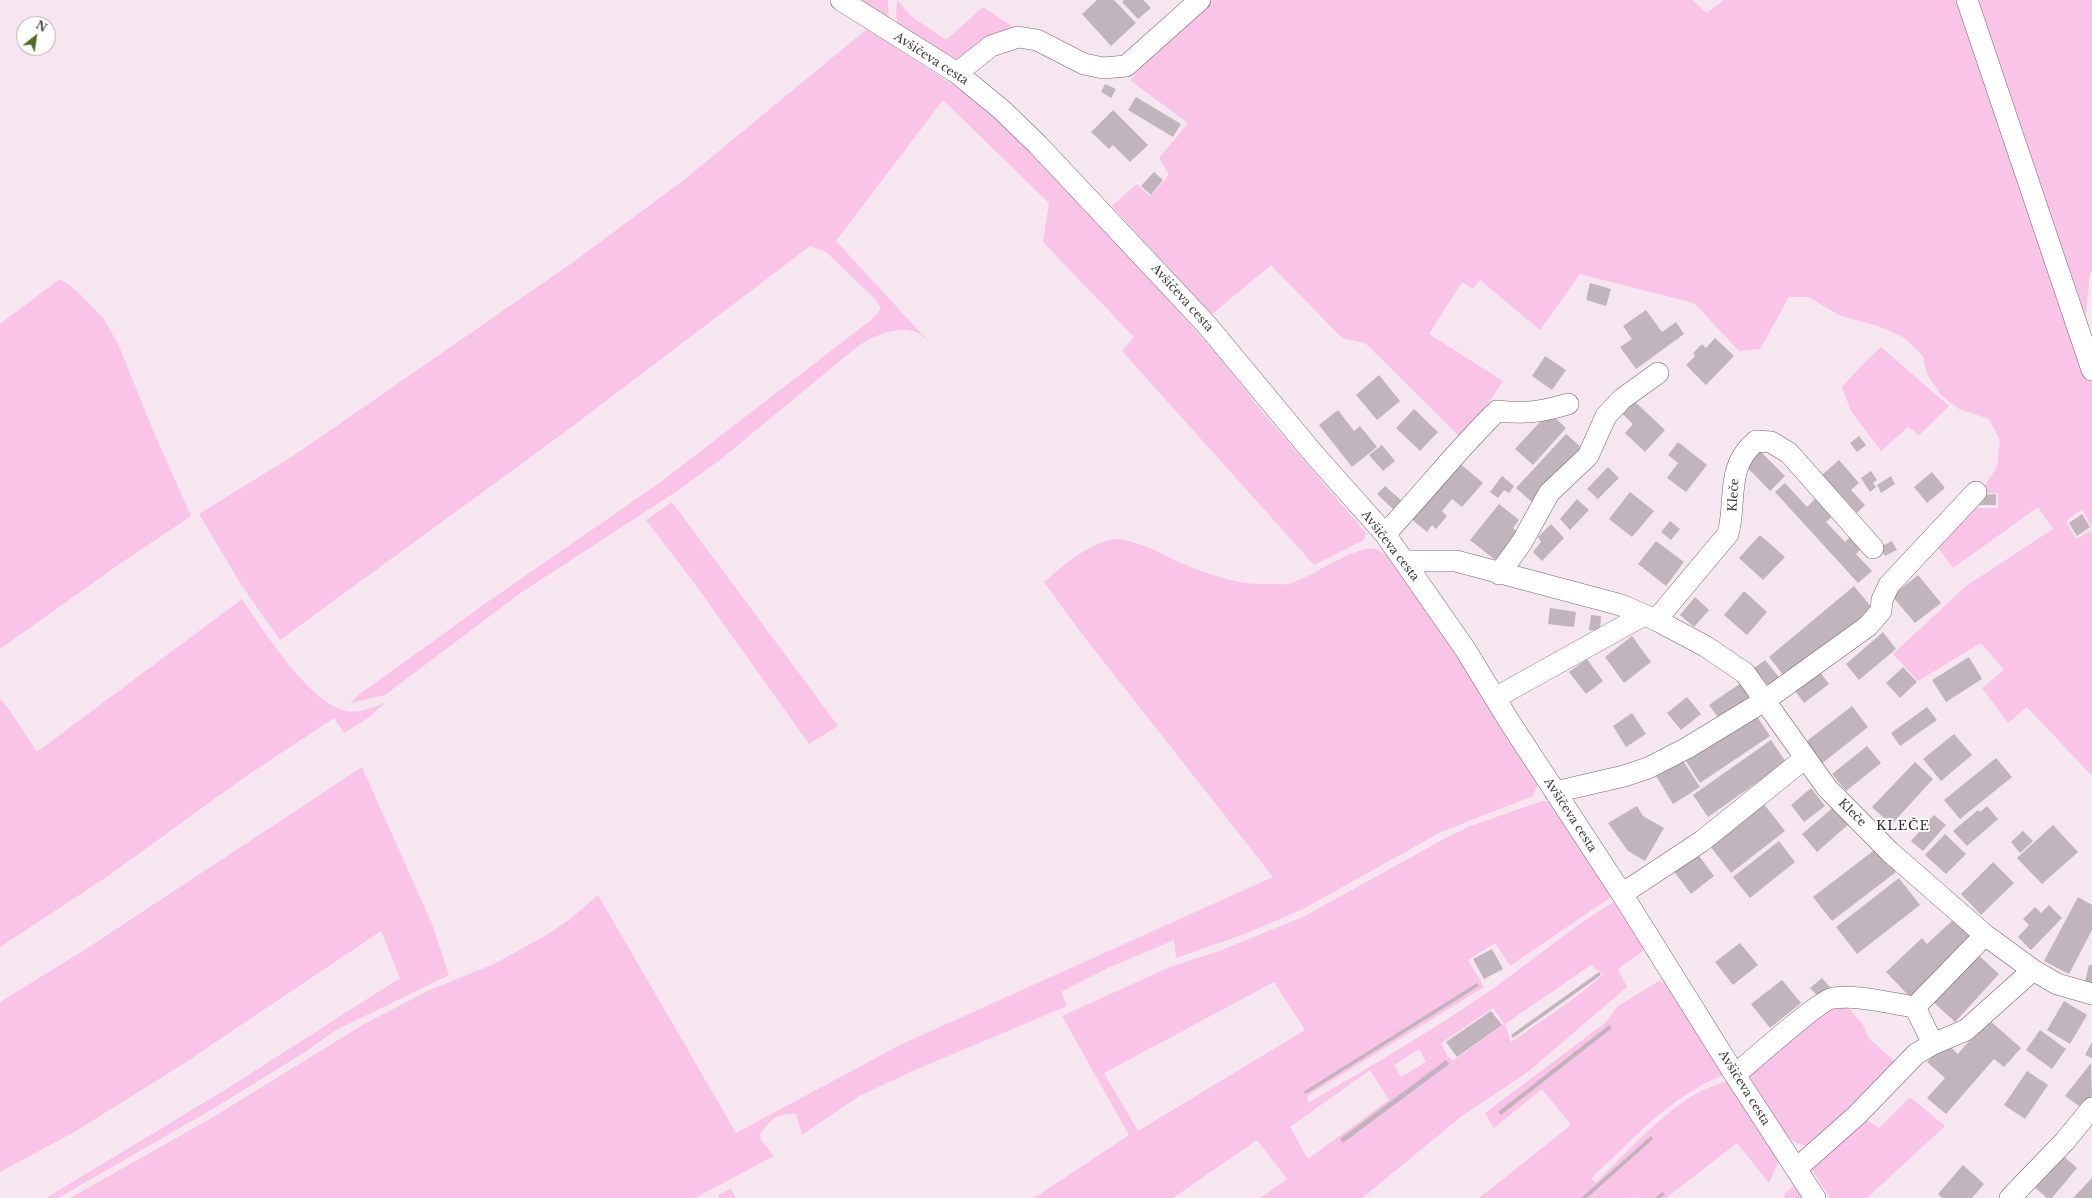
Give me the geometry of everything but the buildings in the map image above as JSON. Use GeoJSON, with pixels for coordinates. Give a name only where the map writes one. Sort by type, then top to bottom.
{"type":"FeatureCollection","features":[{"type":"Feature","properties":{"kind":"street","name":"Avšičeva cesta"},"geometry":{"type":"LineString","coordinates":[[841,0],[957,73],[1002,110],[1104,213],[1206,324],[1313,454],[1385,534],[1465,649],[1555,792],[1622,894],[1735,1075],[1815,1198]]}},
{"type":"Feature","properties":{"kind":"street"},"geometry":{"type":"LineString","coordinates":[[957,73],[991,46],[1018,37],[1037,40],[1084,64],[1103,68],[1126,66],[1200,0]]}},
{"type":"Feature","properties":{"kind":"street"},"geometry":{"type":"LineString","coordinates":[[1967,0],[2076,327],[2092,370]]}},
{"type":"Feature","properties":{"kind":"street"},"geometry":{"type":"LineString","coordinates":[[1500,574],[1522,542],[1549,493],[1588,456],[1606,416],[1622,399],[1658,373]]}},
{"type":"Feature","properties":{"kind":"street"},"geometry":{"type":"LineString","coordinates":[[1385,534],[1422,496],[1465,442],[1497,411],[1515,413],[1541,412],[1568,404]]}},
{"type":"Feature","properties":{"kind":"street","name":"Kleče"},"geometry":{"type":"LineString","coordinates":[[1495,698],[1650,618],[1728,534],[1732,519],[1732,494],[1736,470],[1748,448],[1756,441],[1771,442],[1789,453],[1873,548]]}},
{"type":"Feature","properties":{"kind":"street"},"geometry":{"type":"LineString","coordinates":[[1555,792],[1624,776],[1648,768],[1687,748],[1764,701],[1868,626],[1881,611],[1882,600],[1888,585],[1976,492]]}},
{"type":"Feature","properties":{"kind":"street","name":"Kleče"},"geometry":{"type":"LineString","coordinates":[[1404,561],[1456,561],[1500,574],[1621,605],[1705,646],[1745,672],[1804,759],[1827,788],[1890,852],[1986,935],[2033,970],[2057,984],[2092,994]]}},
{"type":"Feature","properties":{"kind":"street"},"geometry":{"type":"LineString","coordinates":[[1622,894],[1702,841],[1804,759]]}},
{"type":"Feature","properties":{"kind":"street"},"geometry":{"type":"LineString","coordinates":[[1915,1007],[1986,935]]}},
{"type":"Feature","properties":{"kind":"street"},"geometry":{"type":"LineString","coordinates":[[1796,1169],[1857,1115],[1916,1054],[1933,1044],[1966,1030],[2033,970]]}},
{"type":"Feature","properties":{"kind":"street"},"geometry":{"type":"LineString","coordinates":[[1735,1075],[1812,1011],[1831,998],[1873,1000],[1915,1007]]}},
{"type":"Feature","properties":{"kind":"street"},"geometry":{"type":"LineString","coordinates":[[1915,1007],[1933,1044]]}},
{"type":"Feature","properties":{"kind":"street"},"geometry":{"type":"LineString","coordinates":[[2010,1198],[2065,1141],[2092,1108]]}},
{"type":"Feature","properties":{"kind":"shaded area"},"geometry":{"type":"Polygon","coordinates":[[[856,0],[888,0],[889,22],[856,0]]]}},
{"type":"Feature","properties":{"kind":"shaded area"},"geometry":{"type":"Polygon","coordinates":[[[897,0],[911,16],[946,40],[983,7],[1016,29],[955,64],[899,28],[896,17],[897,0]]]}},
{"type":"Feature","properties":{"kind":"shaded area"},"geometry":{"type":"Polygon","coordinates":[[[1212,0],[1692,0],[1707,13],[1724,0],[1961,0],[2078,350],[2092,382],[2092,528],[2082,509],[2066,521],[2076,539],[2092,530],[2092,776],[2027,707],[2008,723],[1982,688],[2004,670],[1981,643],[1918,681],[1893,654],[1966,586],[2053,529],[2038,507],[1953,568],[1934,542],[1967,508],[1998,508],[1998,493],[1980,493],[1997,467],[2000,440],[1989,419],[1959,409],[1942,396],[1927,374],[1923,356],[1903,337],[1878,326],[1841,316],[1808,297],[1789,297],[1760,349],[1739,351],[1694,303],[1580,274],[1540,330],[1480,280],[1473,289],[1462,282],[1429,334],[1503,381],[1463,440],[1365,343],[1342,338],[1271,265],[1211,315],[1112,206],[1137,184],[1150,197],[1169,175],[1159,158],[1188,123],[1131,81],[1135,73],[1212,0]]]}},
{"type":"Feature","properties":{"kind":"shaded area"},"geometry":{"type":"Polygon","coordinates":[[[1974,0],[2092,0],[2092,272],[2090,273],[2084,333],[1974,0]]]}},
{"type":"Feature","properties":{"kind":"shaded area"},"geometry":{"type":"Polygon","coordinates":[[[867,29],[973,98],[1004,124],[1106,227],[1229,369],[1259,408],[1366,533],[1364,540],[1314,565],[1122,351],[1134,337],[1043,242],[1049,203],[943,100],[836,241],[932,345],[920,334],[912,331],[896,330],[879,335],[858,346],[720,460],[674,493],[522,592],[385,695],[350,703],[360,694],[486,603],[658,484],[871,320],[881,309],[876,300],[826,252],[810,246],[565,432],[280,640],[240,583],[199,514],[296,454],[572,263],[685,179],[867,29]]]}},
{"type":"Feature","properties":{"kind":"shaded area"},"geometry":{"type":"Polygon","coordinates":[[[60,279],[77,291],[103,318],[118,344],[155,435],[191,516],[121,563],[0,649],[0,324],[60,279]]]}},
{"type":"Feature","properties":{"kind":"shaded area"},"geometry":{"type":"Polygon","coordinates":[[[1881,347],[1949,406],[1919,435],[1908,427],[1881,451],[1851,411],[1842,387],[1881,347]]]}},
{"type":"Feature","properties":{"kind":"shaded area"},"geometry":{"type":"Polygon","coordinates":[[[672,502],[838,726],[809,744],[698,588],[646,520],[672,502]]]}},
{"type":"Feature","properties":{"kind":"shaded area"},"geometry":{"type":"Polygon","coordinates":[[[1113,539],[1139,544],[1212,575],[1235,581],[1258,584],[1288,584],[1297,581],[1344,557],[1366,549],[1375,549],[1386,555],[1460,660],[1538,784],[1533,796],[1441,832],[1303,909],[1242,935],[1176,958],[1174,940],[1110,967],[1061,992],[1067,1006],[915,1070],[859,1096],[802,1135],[796,1114],[779,1116],[771,1121],[760,1134],[761,1140],[774,1156],[695,1198],[70,1198],[215,1116],[364,1024],[432,989],[494,964],[545,936],[569,920],[598,895],[736,1133],[902,1044],[1273,877],[1082,634],[1044,582],[1084,551],[1113,539]]]}},
{"type":"Feature","properties":{"kind":"shaded area"},"geometry":{"type":"Polygon","coordinates":[[[242,599],[288,664],[317,694],[332,705],[346,711],[356,712],[385,703],[368,718],[344,733],[334,718],[245,777],[105,878],[0,947],[0,699],[9,709],[37,752],[242,599]]]}},
{"type":"Feature","properties":{"kind":"shaded area"},"geometry":{"type":"Polygon","coordinates":[[[362,767],[432,924],[449,975],[336,1030],[305,1052],[211,1110],[58,1198],[46,1198],[228,1088],[400,978],[381,931],[183,1064],[76,1131],[0,1172],[0,1002],[83,951],[362,767]]]}},
{"type":"Feature","properties":{"kind":"shaded area"},"geometry":{"type":"Polygon","coordinates":[[[1542,801],[1550,802],[1611,897],[1510,966],[1495,943],[1468,960],[1484,987],[1307,1096],[1308,1103],[1395,1052],[1460,1011],[1498,985],[1563,936],[1614,902],[1644,950],[1618,969],[1627,987],[1529,1071],[1462,1116],[1362,1198],[1260,1198],[1287,1179],[1257,1140],[1173,1198],[1034,1198],[1129,1135],[1062,1016],[1170,967],[1219,951],[1303,917],[1468,827],[1542,801]],[[1591,965],[1505,1024],[1511,1042],[1569,1002],[1603,975],[1591,965]],[[1274,982],[1104,1073],[1138,1131],[1305,1030],[1274,982]],[[1493,1008],[1441,1043],[1448,1057],[1453,1061],[1504,1024],[1493,1008]],[[1419,1049],[1394,1065],[1401,1077],[1426,1062],[1419,1049]],[[1370,1070],[1290,1127],[1308,1159],[1389,1100],[1370,1070]]]}},
{"type":"Feature","properties":{"kind":"shaded area"},"geometry":{"type":"Polygon","coordinates":[[[1659,981],[1666,984],[1724,1075],[1696,1088],[1660,1114],[1591,1179],[1596,1183],[1632,1146],[1673,1109],[1687,1099],[1704,1090],[1727,1081],[1779,1161],[1769,1183],[1737,1143],[1666,1198],[1636,1198],[1634,1196],[1631,1198],[1479,1198],[1571,1125],[1542,1089],[1494,1128],[1485,1113],[1605,1023],[1618,1006],[1659,981]]]}},
{"type":"Feature","properties":{"kind":"shaded area"},"geometry":{"type":"Polygon","coordinates":[[[1846,1005],[1863,1025],[1869,1038],[1895,1062],[1884,1081],[1808,1146],[1799,1144],[1788,1136],[1776,1121],[1750,1077],[1750,1072],[1817,1013],[1846,1005]]]}},
{"type":"Feature","properties":{"kind":"shaded area"},"geometry":{"type":"Polygon","coordinates":[[[1910,1097],[1945,1126],[1867,1198],[1830,1198],[1810,1167],[1863,1118],[1879,1128],[1910,1097]]]}},
{"type":"Feature","properties":{"kind":"shaded area"},"geometry":{"type":"Polygon","coordinates":[[[1794,1185],[1803,1198],[1784,1198],[1785,1194],[1794,1185]]]}},
{"type":"Feature","properties":{"kind":"shaded area"},"geometry":{"type":"Polygon","coordinates":[[[731,1189],[736,1198],[720,1198],[718,1195],[731,1189]]]}},
{"type":"Feature","properties":{"kind":"district","name":"KLEČE"},"geometry":{"type":"Point","coordinates":[1903,826]}}]}
